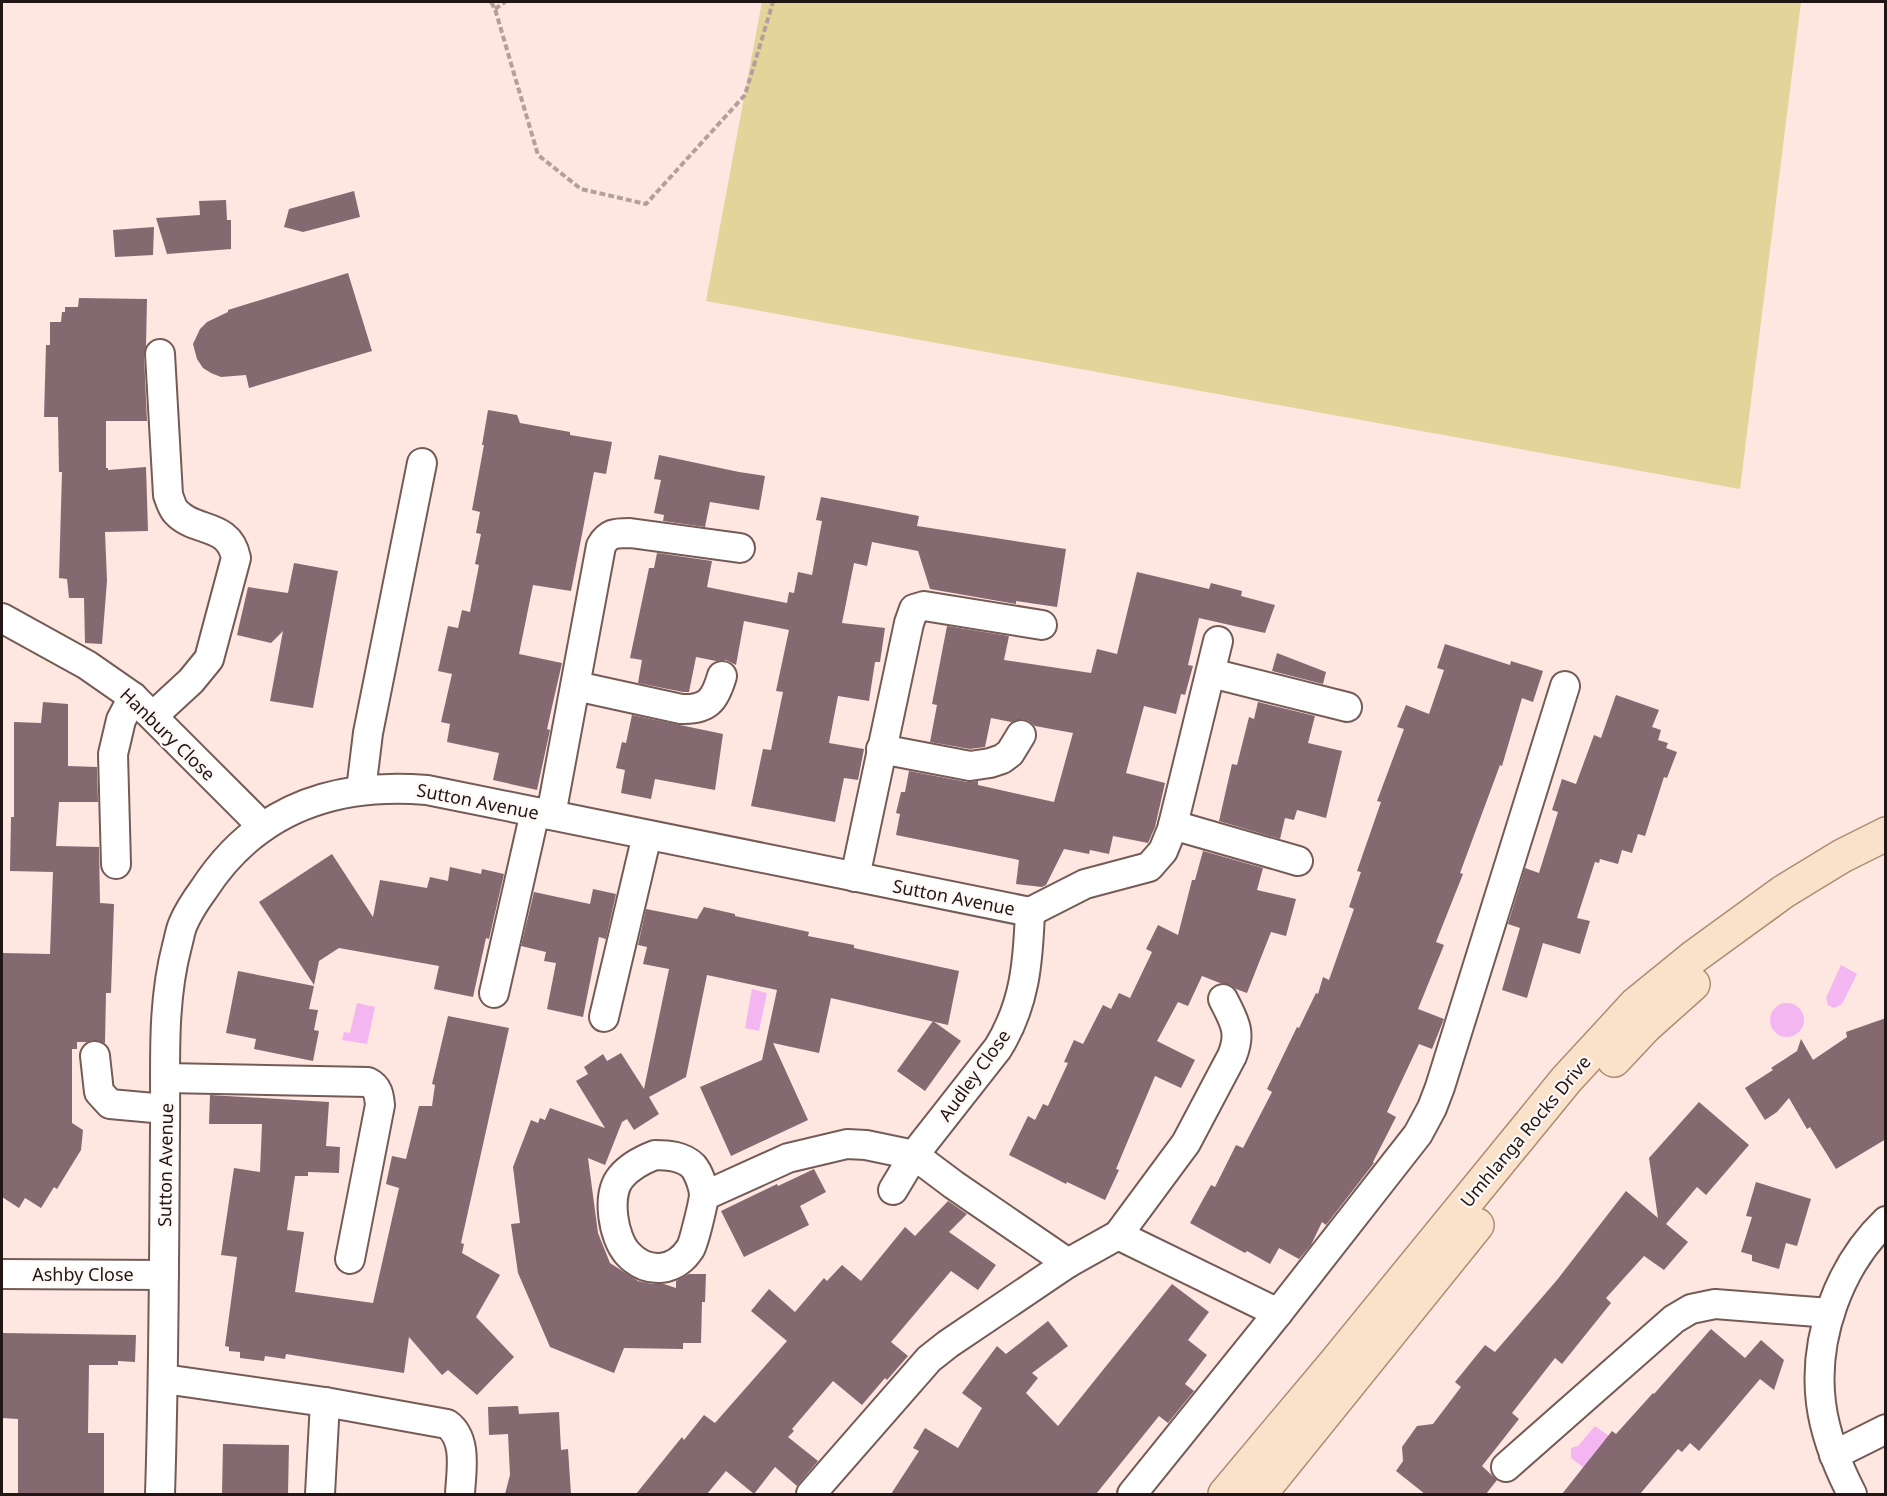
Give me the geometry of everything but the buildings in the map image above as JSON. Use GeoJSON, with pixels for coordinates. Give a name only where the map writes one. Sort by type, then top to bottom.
{"type":"FeatureCollection","features":[{"type":"Feature","properties":{"kind":"main road","name":"Umhlanga Rocks Drive"},"geometry":{"type":"LineString","coordinates":[[1225,1494],[1566,1080],[1636,1004],[1695,956],[1783,892],[1842,856],[1886,834]]}},
{"type":"Feature","properties":{"kind":"main road","name":"Umhlanga Rocks Drive"},"geometry":{"type":"LineString","coordinates":[[1260,1494],[1568,1113],[1604,1070],[1646,1026],[1694,983],[1752,938],[1819,893],[1886,859]]}},
{"type":"Feature","properties":{"kind":"street"},"geometry":{"type":"LineString","coordinates":[[116,864],[113,754],[121,720],[191,681],[209,659],[236,558],[232,545],[227,539],[185,519],[175,511],[168,495],[160,354]]}},
{"type":"Feature","properties":{"kind":"street"},"geometry":{"type":"LineString","coordinates":[[361,790],[368,733],[422,463]]}},
{"type":"Feature","properties":{"kind":"street"},"geometry":{"type":"LineString","coordinates":[[494,993],[576,686],[601,546],[608,535],[630,533],[740,548]]}},
{"type":"Feature","properties":{"kind":"street"},"geometry":{"type":"LineString","coordinates":[[855,877],[881,749],[914,609],[924,606],[1042,625]]}},
{"type":"Feature","properties":{"kind":"street","name":"Hanbury Close"},"geometry":{"type":"LineString","coordinates":[[2,618],[87,665],[143,707],[263,827]]}},
{"type":"Feature","properties":{"kind":"street"},"geometry":{"type":"LineString","coordinates":[[1030,912],[1085,885],[1149,867],[1163,851],[1169,841],[1218,640]]}},
{"type":"Feature","properties":{"kind":"street"},"geometry":{"type":"LineString","coordinates":[[1211,673],[1347,707]]}},
{"type":"Feature","properties":{"kind":"street"},"geometry":{"type":"LineString","coordinates":[[576,686],[681,709],[694,709],[702,707],[717,694],[722,676]]}},
{"type":"Feature","properties":{"kind":"street"},"geometry":{"type":"LineString","coordinates":[[1132,1494],[1278,1314],[1418,1134],[1432,1108],[1564,686]]}},
{"type":"Feature","properties":{"kind":"street"},"geometry":{"type":"LineString","coordinates":[[881,749],[970,766],[1002,759],[1010,753],[1021,735]]}},
{"type":"Feature","properties":{"kind":"street","name":"Sutton Avenue"},"geometry":{"type":"LineString","coordinates":[[160,1494],[164,1379],[165,1078],[167,1007],[171,968],[183,925],[214,874],[237,848],[263,827],[310,802],[332,795],[361,790],[402,788],[427,790],[1030,912]]}},
{"type":"Feature","properties":{"kind":"street"},"geometry":{"type":"LineString","coordinates":[[1173,825],[1298,861]]}},
{"type":"Feature","properties":{"kind":"street"},"geometry":{"type":"LineString","coordinates":[[604,1017],[648,835]]}},
{"type":"Feature","properties":{"kind":"street","name":"Audley Close"},"geometry":{"type":"LineString","coordinates":[[893,1190],[914,1155],[1008,1032],[1026,977],[1030,912]]}},
{"type":"Feature","properties":{"kind":"street"},"geometry":{"type":"LineString","coordinates":[[811,1494],[929,1359],[1068,1263],[1118,1234],[1186,1143],[1232,1056],[1238,1035],[1235,1022],[1223,999]]}},
{"type":"Feature","properties":{"kind":"street"},"geometry":{"type":"LineString","coordinates":[[95,1056],[99,1092],[110,1104],[165,1108]]}},
{"type":"Feature","properties":{"kind":"street"},"geometry":{"type":"LineString","coordinates":[[165,1078],[368,1082],[375,1086],[380,1105],[350,1259]]}},
{"type":"Feature","properties":{"kind":"street"},"geometry":{"type":"LineString","coordinates":[[704,1196],[788,1158],[847,1144],[866,1145],[914,1155],[1068,1263]]}},
{"type":"Feature","properties":{"kind":"street"},"geometry":{"type":"LineString","coordinates":[[1852,1494],[1834,1455],[1824,1419],[1820,1376],[1830,1313],[1847,1273],[1872,1234],[1886,1221]]}},
{"type":"Feature","properties":{"kind":"street"},"geometry":{"type":"LineString","coordinates":[[1118,1234],[1278,1314]]}},
{"type":"Feature","properties":{"kind":"street","name":"Ashby Close"},"geometry":{"type":"LineString","coordinates":[[2,1274],[164,1275]]}},
{"type":"Feature","properties":{"kind":"street"},"geometry":{"type":"LineString","coordinates":[[1506,1467],[1674,1319],[1691,1309],[1703,1305],[1730,1304],[1830,1313]]}},
{"type":"Feature","properties":{"kind":"street"},"geometry":{"type":"LineString","coordinates":[[164,1379],[325,1402],[447,1425],[455,1432],[460,1445],[460,1494]]}},
{"type":"Feature","properties":{"kind":"street"},"geometry":{"type":"LineString","coordinates":[[320,1494],[325,1402]]}},
{"type":"Feature","properties":{"kind":"street"},"geometry":{"type":"LineString","coordinates":[[1834,1455],[1886,1429]]}},
{"type":"Feature","properties":{"kind":"path"},"geometry":{"type":"LineString","coordinates":[[491,2],[538,155],[581,189],[646,204],[745,95],[773,2]]}},
{"type":"Feature","properties":{"kind":"path"},"geometry":{"type":"LineString","coordinates":[[495,9],[505,2]]}},
{"type":"Feature","properties":{"kind":"shaded area"},"geometry":{"type":"Polygon","coordinates":[[[762,2],[1801,2],[1740,489],[706,301],[762,2]]]}},
{"type":"Feature","properties":{"kind":"shaded area"},"geometry":{"type":"Polygon","coordinates":[[[1841,965],[1857,974],[1842,1004],[1834,1008],[1828,1005],[1826,998],[1841,965]]]}},
{"type":"Feature","properties":{"kind":"shaded area"},"geometry":{"type":"Polygon","coordinates":[[[752,989],[767,993],[759,1031],[745,1028],[752,989]]]}},
{"type":"Feature","properties":{"kind":"shaded area"},"geometry":{"type":"Polygon","coordinates":[[[357,1003],[375,1007],[367,1044],[342,1040],[344,1032],[350,1033],[357,1003]]]}},
{"type":"Feature","properties":{"kind":"shaded area"},"geometry":{"type":"Polygon","coordinates":[[[1787,1003],[1799,1008],[1804,1020],[1799,1032],[1787,1037],[1775,1032],[1770,1020],[1775,1008],[1787,1003]]]}},
{"type":"Feature","properties":{"kind":"shaded area"},"geometry":{"type":"Polygon","coordinates":[[[1595,1426],[1609,1436],[1584,1468],[1571,1458],[1571,1448],[1578,1446],[1595,1426]]]}}]}
